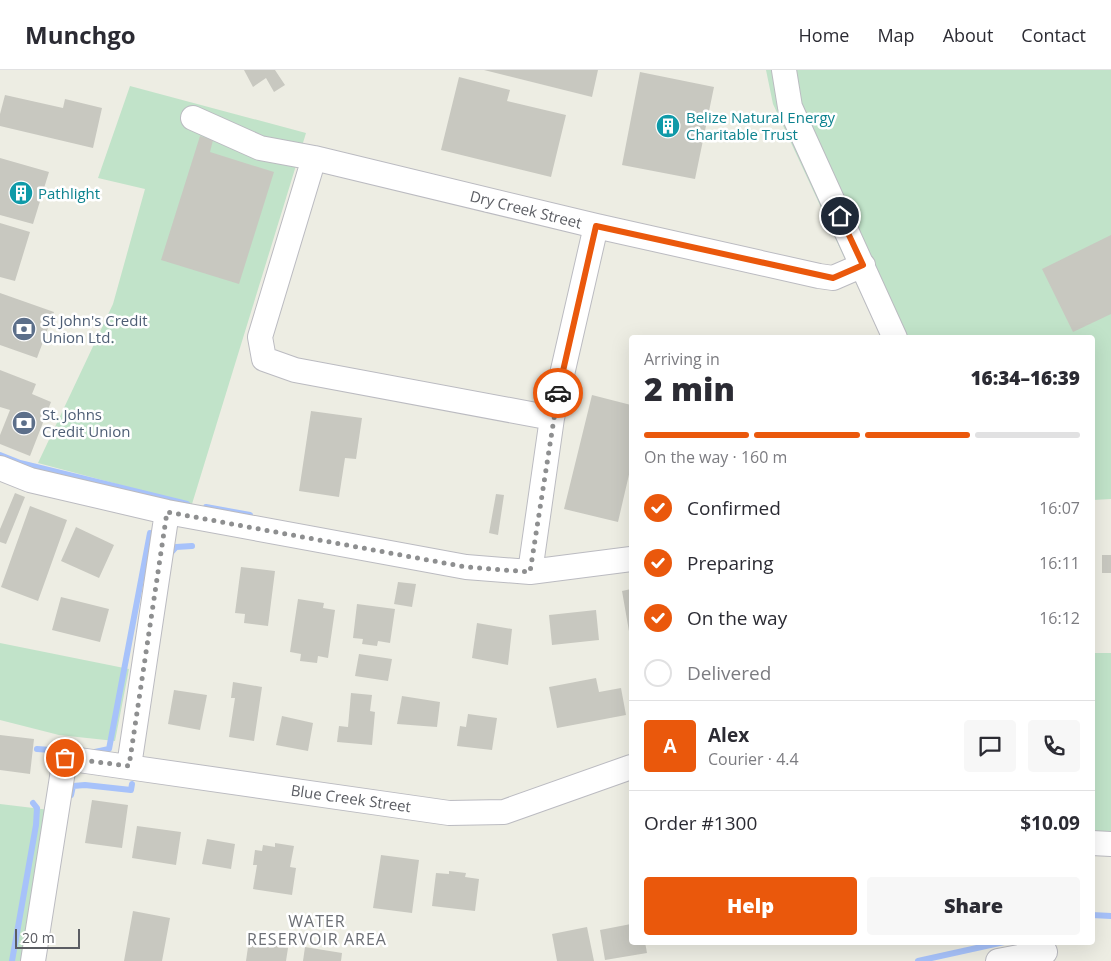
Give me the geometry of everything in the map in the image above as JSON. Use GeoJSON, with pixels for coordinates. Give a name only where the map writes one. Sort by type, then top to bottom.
{"type":"FeatureCollection","features":[{"type":"Feature","properties":{"kind":"street"},"geometry":{"type":"LineString","coordinates":[[784,70],[790,106],[895,335]]}},
{"type":"Feature","properties":{"kind":"street","name":"Dry Creek Street"},"geometry":{"type":"LineString","coordinates":[[193,118],[260,148],[314,158],[596,226],[833,278],[863,265]]}},
{"type":"Feature","properties":{"kind":"street"},"geometry":{"type":"LineString","coordinates":[[314,158],[260,337],[264,359],[295,370],[552,418]]}},
{"type":"Feature","properties":{"kind":"street"},"geometry":{"type":"LineString","coordinates":[[530,572],[552,418],[596,226]]}},
{"type":"Feature","properties":{"kind":"street"},"geometry":{"type":"LineString","coordinates":[[0,468],[30,480],[167,512],[466,567],[530,572],[629,559]]}},
{"type":"Feature","properties":{"kind":"street"},"geometry":{"type":"LineString","coordinates":[[129,766],[167,512]]}},
{"type":"Feature","properties":{"kind":"street","name":"Blue Creek Street"},"geometry":{"type":"LineString","coordinates":[[33,961],[65,758],[449,813],[504,812],[629,768]]}},
{"type":"Feature","properties":{"kind":"street"},"geometry":{"type":"LineString","coordinates":[[1095,843],[1111,844]]}},
{"type":"Feature","properties":{"kind":"street"},"geometry":{"type":"LineString","coordinates":[[998,961],[1045,952]]}},
{"type":"Feature","properties":{"kind":"green space"},"geometry":{"type":"Polygon","coordinates":[[[766,70],[1111,70],[1111,499],[1095,500],[1095,335],[880,335],[773,104],[766,70]]]}},
{"type":"Feature","properties":{"kind":"green space"},"geometry":{"type":"Polygon","coordinates":[[[130,86],[306,133],[192,504],[38,463],[113,304],[145,189],[98,178],[130,86]]]}},
{"type":"Feature","properties":{"kind":"green space"},"geometry":{"type":"Polygon","coordinates":[[[0,643],[129,669],[115,741],[59,735],[0,720],[0,643]]]}},
{"type":"Feature","properties":{"kind":"green space"},"geometry":{"type":"Polygon","coordinates":[[[1095,653],[1111,653],[1111,834],[1095,833],[1095,653]]]}},
{"type":"Feature","properties":{"kind":"green space"},"geometry":{"type":"Polygon","coordinates":[[[0,804],[50,810],[25,961],[0,961],[0,804]]]}},
{"type":"Feature","properties":{"kind":"building"},"geometry":{"type":"Polygon","coordinates":[[[244,70],[275,70],[285,85],[274,92],[266,78],[253,87],[244,70]]]}},
{"type":"Feature","properties":{"kind":"building"},"geometry":{"type":"Polygon","coordinates":[[[484,70],[598,70],[592,97],[484,70]]]}},
{"type":"Feature","properties":{"kind":"building","name":"Belize Natural Energy Charitable Trust"},"geometry":{"type":"Polygon","coordinates":[[[640,72],[714,87],[695,179],[622,165],[640,72]]]}},
{"type":"Feature","properties":{"kind":"building"},"geometry":{"type":"Polygon","coordinates":[[[459,77],[510,90],[507,101],[566,115],[551,177],[441,150],[459,77]]]}},
{"type":"Feature","properties":{"kind":"building"},"geometry":{"type":"Polygon","coordinates":[[[5,95],[63,108],[65,99],[102,108],[93,148],[0,126],[0,114],[5,95]]]}},
{"type":"Feature","properties":{"kind":"building"},"geometry":{"type":"Polygon","coordinates":[[[200,136],[213,140],[210,152],[274,172],[239,284],[161,260],[200,136]]]}},
{"type":"Feature","properties":{"kind":"building","name":"Pathlight"},"geometry":{"type":"Polygon","coordinates":[[[0,158],[49,172],[33,224],[0,215],[0,158]]]}},
{"type":"Feature","properties":{"kind":"building"},"geometry":{"type":"Polygon","coordinates":[[[0,223],[30,232],[15,281],[0,277],[0,223]]]}},
{"type":"Feature","properties":{"kind":"building"},"geometry":{"type":"Polygon","coordinates":[[[1111,235],[1111,314],[1073,332],[1042,269],[1111,235]]]}},
{"type":"Feature","properties":{"kind":"building","name":"St John's Credit Union Ltd."},"geometry":{"type":"Polygon","coordinates":[[[0,293],[54,312],[37,358],[0,345],[0,293]]]}},
{"type":"Feature","properties":{"kind":"building","name":"St. Johns Credit Union"},"geometry":{"type":"Polygon","coordinates":[[[0,370],[36,384],[32,394],[51,402],[30,456],[0,444],[0,435],[10,410],[0,407],[0,370]]]}},
{"type":"Feature","properties":{"kind":"building"},"geometry":{"type":"Polygon","coordinates":[[[592,395],[629,404],[629,475],[618,522],[564,509],[592,395]]]}},
{"type":"Feature","properties":{"kind":"building"},"geometry":{"type":"Polygon","coordinates":[[[311,411],[362,418],[356,459],[345,458],[339,497],[299,491],[311,411]]]}},
{"type":"Feature","properties":{"kind":"building"},"geometry":{"type":"Polygon","coordinates":[[[15,493],[25,497],[6,544],[0,542],[0,529],[15,493]]]}},
{"type":"Feature","properties":{"kind":"building"},"geometry":{"type":"Polygon","coordinates":[[[496,494],[504,495],[498,535],[489,533],[496,494]]]}},
{"type":"Feature","properties":{"kind":"building"},"geometry":{"type":"Polygon","coordinates":[[[30,506],[67,520],[38,601],[1,587],[30,506]]]}},
{"type":"Feature","properties":{"kind":"building"},"geometry":{"type":"Polygon","coordinates":[[[76,527],[114,545],[99,578],[61,561],[76,527]]]}},
{"type":"Feature","properties":{"kind":"building"},"geometry":{"type":"Polygon","coordinates":[[[1102,555],[1111,555],[1111,573],[1102,573],[1102,555]]]}},
{"type":"Feature","properties":{"kind":"building"},"geometry":{"type":"Polygon","coordinates":[[[241,567],[275,571],[268,626],[244,623],[245,614],[235,613],[241,567]]]}},
{"type":"Feature","properties":{"kind":"building"},"geometry":{"type":"Polygon","coordinates":[[[398,582],[416,584],[412,607],[394,604],[398,582]]]}},
{"type":"Feature","properties":{"kind":"building"},"geometry":{"type":"Polygon","coordinates":[[[629,589],[629,631],[622,591],[629,589]]]}},
{"type":"Feature","properties":{"kind":"building"},"geometry":{"type":"Polygon","coordinates":[[[61,597],[109,609],[100,642],[52,630],[61,597]]]}},
{"type":"Feature","properties":{"kind":"building"},"geometry":{"type":"Polygon","coordinates":[[[298,599],[324,603],[323,608],[335,610],[328,658],[318,656],[317,663],[300,661],[301,654],[290,652],[298,599]]]}},
{"type":"Feature","properties":{"kind":"building"},"geometry":{"type":"Polygon","coordinates":[[[357,604],[395,609],[390,643],[378,641],[377,646],[362,644],[363,639],[353,638],[357,604]]]}},
{"type":"Feature","properties":{"kind":"building"},"geometry":{"type":"Polygon","coordinates":[[[596,610],[599,640],[552,645],[549,615],[596,610]]]}},
{"type":"Feature","properties":{"kind":"building"},"geometry":{"type":"Polygon","coordinates":[[[477,623],[512,629],[508,665],[472,658],[477,623]]]}},
{"type":"Feature","properties":{"kind":"building"},"geometry":{"type":"Polygon","coordinates":[[[359,654],[392,659],[388,681],[355,676],[359,654]]]}},
{"type":"Feature","properties":{"kind":"building"},"geometry":{"type":"Polygon","coordinates":[[[596,678],[599,692],[621,688],[626,715],[557,728],[549,687],[596,678]]]}},
{"type":"Feature","properties":{"kind":"building"},"geometry":{"type":"Polygon","coordinates":[[[233,682],[262,687],[254,741],[229,737],[235,698],[231,698],[233,682]]]}},
{"type":"Feature","properties":{"kind":"building"},"geometry":{"type":"Polygon","coordinates":[[[174,690],[207,695],[200,730],[168,724],[174,690]]]}},
{"type":"Feature","properties":{"kind":"building"},"geometry":{"type":"Polygon","coordinates":[[[351,693],[372,695],[370,711],[375,712],[372,745],[337,742],[339,726],[348,727],[351,693]]]}},
{"type":"Feature","properties":{"kind":"building"},"geometry":{"type":"Polygon","coordinates":[[[402,696],[440,702],[437,727],[397,724],[402,696]]]}},
{"type":"Feature","properties":{"kind":"building"},"geometry":{"type":"Polygon","coordinates":[[[468,714],[497,718],[492,750],[457,746],[460,726],[466,727],[468,714]]]}},
{"type":"Feature","properties":{"kind":"building"},"geometry":{"type":"Polygon","coordinates":[[[282,716],[313,723],[308,751],[276,745],[282,716]]]}},
{"type":"Feature","properties":{"kind":"building"},"geometry":{"type":"Polygon","coordinates":[[[0,735],[34,739],[30,774],[0,770],[0,735]]]}},
{"type":"Feature","properties":{"kind":"building"},"geometry":{"type":"Polygon","coordinates":[[[92,800],[128,805],[122,848],[85,843],[92,800]]]}},
{"type":"Feature","properties":{"kind":"building"},"geometry":{"type":"Polygon","coordinates":[[[137,826],[181,832],[176,865],[132,858],[137,826]]]}},
{"type":"Feature","properties":{"kind":"building"},"geometry":{"type":"Polygon","coordinates":[[[207,839],[235,844],[231,869],[202,864],[207,839]]]}},
{"type":"Feature","properties":{"kind":"building"},"geometry":{"type":"Polygon","coordinates":[[[275,843],[294,846],[290,867],[296,868],[292,895],[253,889],[257,865],[253,865],[255,850],[262,851],[263,845],[275,847],[275,843]]]}},
{"type":"Feature","properties":{"kind":"building"},"geometry":{"type":"Polygon","coordinates":[[[381,855],[419,860],[412,913],[373,908],[381,855]]]}},
{"type":"Feature","properties":{"kind":"building"},"geometry":{"type":"Polygon","coordinates":[[[449,871],[466,873],[465,877],[479,879],[475,911],[432,906],[436,873],[449,874],[449,871]]]}},
{"type":"Feature","properties":{"kind":"building"},"geometry":{"type":"Polygon","coordinates":[[[133,911],[170,918],[162,961],[124,961],[133,911]]]}},
{"type":"Feature","properties":{"kind":"building"},"geometry":{"type":"Polygon","coordinates":[[[629,924],[629,945],[646,945],[647,953],[605,960],[600,930],[629,924]]]}},
{"type":"Feature","properties":{"kind":"building"},"geometry":{"type":"Polygon","coordinates":[[[587,927],[594,961],[557,961],[552,934],[587,927]]]}},
{"type":"Feature","properties":{"kind":"building"},"geometry":{"type":"Polygon","coordinates":[[[249,940],[288,948],[286,961],[246,961],[249,940]]]}},
{"type":"Feature","properties":{"kind":"building"},"geometry":{"type":"Polygon","coordinates":[[[305,947],[342,953],[341,961],[303,961],[305,947]]]}},
{"type":"Feature","properties":{"kind":"waterway"},"geometry":{"type":"LineString","coordinates":[[0,455],[20,463],[187,504]]}},
{"type":"Feature","properties":{"kind":"waterway"},"geometry":{"type":"LineString","coordinates":[[206,507],[250,515]]}},
{"type":"Feature","properties":{"kind":"waterway"},"geometry":{"type":"LineString","coordinates":[[95,752],[109,749],[150,533]]}},
{"type":"Feature","properties":{"kind":"waterway"},"geometry":{"type":"LineString","coordinates":[[168,556],[176,547],[192,546]]}},
{"type":"Feature","properties":{"kind":"waterway"},"geometry":{"type":"LineString","coordinates":[[37,749],[65,751]]}},
{"type":"Feature","properties":{"kind":"waterway"},"geometry":{"type":"LineString","coordinates":[[71,795],[73,786],[85,785],[131,790],[132,784]]}},
{"type":"Feature","properties":{"kind":"waterway"},"geometry":{"type":"LineString","coordinates":[[12,961],[36,825],[37,808],[33,803]]}},
{"type":"Feature","properties":{"kind":"waterway"},"geometry":{"type":"LineString","coordinates":[[1095,915],[1111,916]]}},
{"type":"Feature","properties":{"kind":"waterway"},"geometry":{"type":"LineString","coordinates":[[918,961],[990,945]]}},
{"type":"Feature","properties":{"kind":"way so far"},"geometry":{"type":"LineString","coordinates":[[65,758],[129,766],[167,512],[466,567],[530,572],[552,418],[558,393]]}},
{"type":"Feature","properties":{"kind":"place","name":"Belize Natural Energy Charitable Trust"},"geometry":{"type":"Point","coordinates":[668,126]}},
{"type":"Feature","properties":{"kind":"place","name":"Pathlight"},"geometry":{"type":"Point","coordinates":[21,193]}},
{"type":"Feature","properties":{"kind":"place","name":"St John's Credit Union Ltd."},"geometry":{"type":"Point","coordinates":[24,329]}},
{"type":"Feature","properties":{"kind":"place","name":"St. Johns Credit Union"},"geometry":{"type":"Point","coordinates":[24,423]}},
{"type":"Feature","properties":{"kind":"district","name":"WATER RESERVOIR AREA"},"geometry":{"type":"Point","coordinates":[317,930]}},
{"type":"Feature","properties":{"kind":"route"},"geometry":{"type":"LineString","coordinates":[[558,393],[596,226],[833,278],[863,265],[840,216]]}}]}
